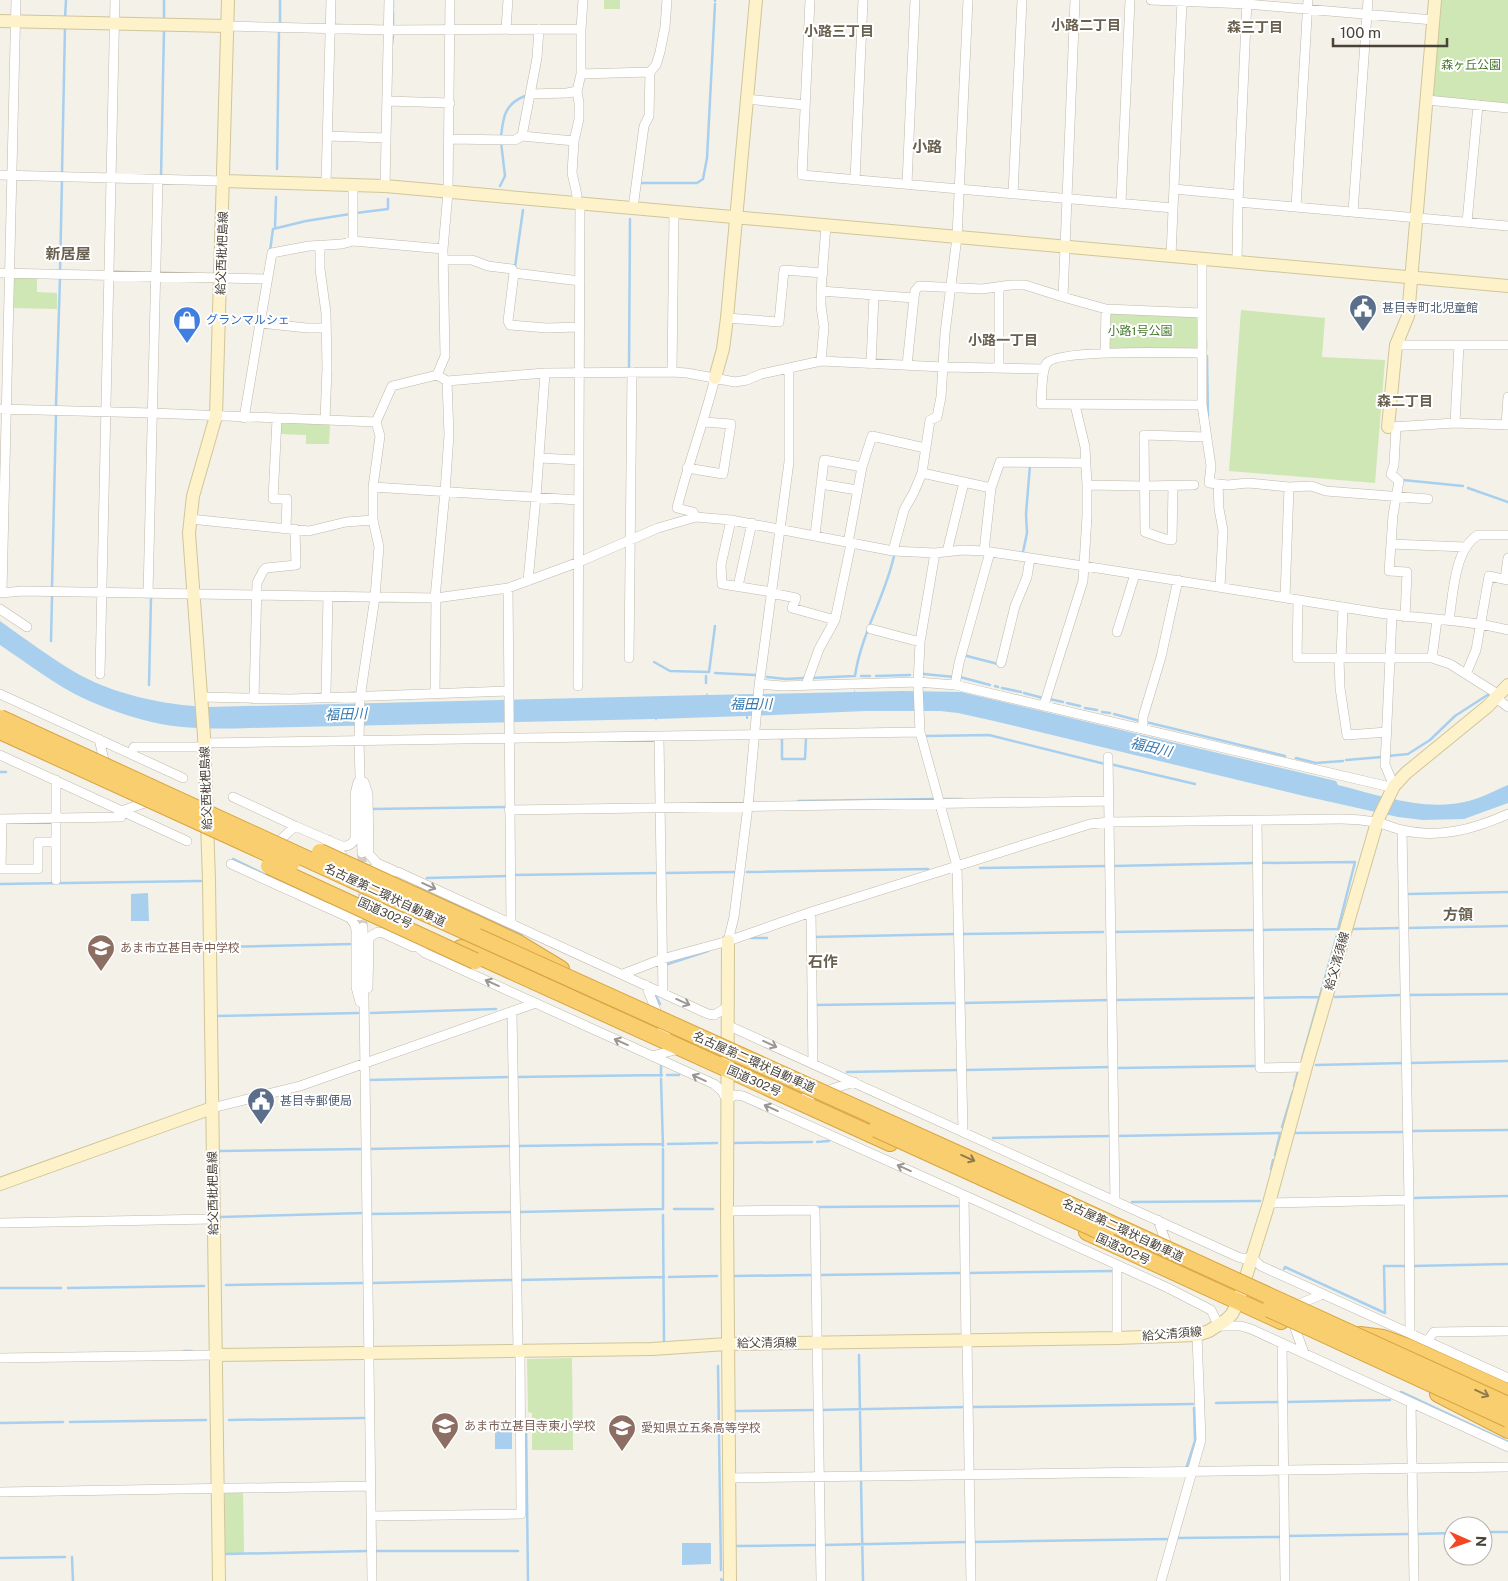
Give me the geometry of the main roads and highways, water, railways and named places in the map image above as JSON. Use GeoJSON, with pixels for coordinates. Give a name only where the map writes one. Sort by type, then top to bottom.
{"type":"FeatureCollection","features":[{"type":"Feature","properties":{"kind":"highway"},"geometry":{"type":"LineString","coordinates":[[1,725],[160,779],[475,923],[557,966],[570,976],[609,1015]]}},
{"type":"Feature","properties":{"kind":"highway"},"geometry":{"type":"LineString","coordinates":[[1,725],[148,810],[581,1008],[641,1030]]}},
{"type":"Feature","properties":{"kind":"highway","name":"名古屋第二環状自動車道"},"geometry":{"type":"LineString","coordinates":[[1,725],[405,904],[978,1163],[1508,1406]]}},
{"type":"Feature","properties":{"kind":"highway","name":"名古屋第二環状自動車道"},"geometry":{"type":"LineString","coordinates":[[1,725],[1508,1419]]}},
{"type":"Feature","properties":{"kind":"highway","name":"国道302号"},"geometry":{"type":"LineString","coordinates":[[0,737],[1508,1425]]}},
{"type":"Feature","properties":{"kind":"highway"},"geometry":{"type":"LineString","coordinates":[[1320,1339],[1359,1335],[1383,1338],[1408,1347],[1508,1392]]}},
{"type":"Feature","properties":{"kind":"highway"},"geometry":{"type":"LineString","coordinates":[[1421,1385],[1483,1419],[1508,1430]]}},
{"type":"Feature","properties":{"kind":"water","name":"福田川"},"geometry":{"type":"Polygon","coordinates":[[[0,621],[54,659],[88,679],[138,697],[174,704],[208,707],[706,695],[707,693],[708,695],[854,692],[855,689],[855,692],[961,692],[1336,781],[1338,785],[1401,801],[1433,805],[1464,802],[1508,785],[1508,803],[1464,819],[1423,820],[1398,817],[994,721],[940,711],[866,711],[748,716],[748,719],[746,719],[746,716],[657,719],[656,721],[655,719],[231,729],[173,726],[150,722],[117,712],[85,699],[41,674],[0,645],[0,621]]]}},
{"type":"Feature","properties":{"kind":"water"},"geometry":{"type":"Polygon","coordinates":[[[148,893],[149,921],[131,921],[131,894],[148,893]]]}},
{"type":"Feature","properties":{"kind":"water"},"geometry":{"type":"Polygon","coordinates":[[[495,1420],[512,1420],[512,1449],[495,1449],[495,1420]]]}},
{"type":"Feature","properties":{"kind":"water"},"geometry":{"type":"Polygon","coordinates":[[[682,1543],[711,1543],[711,1564],[682,1565],[682,1543]]]}},
{"type":"Feature","properties":{"kind":"waterway"},"geometry":{"type":"LineString","coordinates":[[65,18],[66,0]]}},
{"type":"Feature","properties":{"kind":"waterway"},"geometry":{"type":"LineString","coordinates":[[164,0],[164,18]]}},
{"type":"Feature","properties":{"kind":"waterway"},"geometry":{"type":"LineString","coordinates":[[280,0],[280,23]]}},
{"type":"Feature","properties":{"kind":"waterway"},"geometry":{"type":"LineString","coordinates":[[393,0],[393,7]]}},
{"type":"Feature","properties":{"kind":"waterway"},"geometry":{"type":"LineString","coordinates":[[639,183],[697,183],[703,179],[707,158],[715,4]]}},
{"type":"Feature","properties":{"kind":"waterway"},"geometry":{"type":"LineString","coordinates":[[393,12],[393,24]]}},
{"type":"Feature","properties":{"kind":"waterway"},"geometry":{"type":"LineString","coordinates":[[62,173],[65,27]]}},
{"type":"Feature","properties":{"kind":"waterway"},"geometry":{"type":"LineString","coordinates":[[161,176],[164,30]]}},
{"type":"Feature","properties":{"kind":"waterway"},"geometry":{"type":"LineString","coordinates":[[277,169],[279,31]]}},
{"type":"Feature","properties":{"kind":"waterway"},"geometry":{"type":"LineString","coordinates":[[392,44],[393,35]]}},
{"type":"Feature","properties":{"kind":"waterway"},"geometry":{"type":"LineString","coordinates":[[501,137],[506,112],[513,103],[525,96]]}},
{"type":"Feature","properties":{"kind":"waterway"},"geometry":{"type":"LineString","coordinates":[[500,186],[505,176],[501,142]]}},
{"type":"Feature","properties":{"kind":"waterway"},"geometry":{"type":"LineString","coordinates":[[60,272],[62,179]]}},
{"type":"Feature","properties":{"kind":"waterway"},"geometry":{"type":"LineString","coordinates":[[275,228],[276,197]]}},
{"type":"Feature","properties":{"kind":"waterway"},"geometry":{"type":"LineString","coordinates":[[356,213],[388,209],[388,199]]}},
{"type":"Feature","properties":{"kind":"waterway"},"geometry":{"type":"LineString","coordinates":[[515,267],[523,210]]}},
{"type":"Feature","properties":{"kind":"waterway"},"geometry":{"type":"LineString","coordinates":[[270,251],[273,229],[306,221],[350,214]]}},
{"type":"Feature","properties":{"kind":"waterway"},"geometry":{"type":"LineString","coordinates":[[629,368],[630,219]]}},
{"type":"Feature","properties":{"kind":"waterway"},"geometry":{"type":"LineString","coordinates":[[56,406],[60,278]]}},
{"type":"Feature","properties":{"kind":"waterway"},"geometry":{"type":"LineString","coordinates":[[1206,340],[1206,349]]}},
{"type":"Feature","properties":{"kind":"waterway"},"geometry":{"type":"LineString","coordinates":[[1207,356],[1208,416]]}},
{"type":"Feature","properties":{"kind":"waterway"},"geometry":{"type":"LineString","coordinates":[[52,587],[56,415]]}},
{"type":"Feature","properties":{"kind":"waterway"},"geometry":{"type":"LineString","coordinates":[[1023,552],[1027,533],[1026,514],[1030,465]]}},
{"type":"Feature","properties":{"kind":"waterway"},"geometry":{"type":"LineString","coordinates":[[1403,480],[1463,486]]}},
{"type":"Feature","properties":{"kind":"waterway"},"geometry":{"type":"LineString","coordinates":[[1468,488],[1508,502]]}},
{"type":"Feature","properties":{"kind":"waterway"},"geometry":{"type":"LineString","coordinates":[[855,676],[862,645],[885,586],[894,556]]}},
{"type":"Feature","properties":{"kind":"waterway"},"geometry":{"type":"LineString","coordinates":[[51,641],[52,597]]}},
{"type":"Feature","properties":{"kind":"waterway"},"geometry":{"type":"LineString","coordinates":[[149,685],[151,598]]}},
{"type":"Feature","properties":{"kind":"waterway"},"geometry":{"type":"LineString","coordinates":[[654,662],[670,671],[709,672],[715,626]]}},
{"type":"Feature","properties":{"kind":"waterway"},"geometry":{"type":"LineString","coordinates":[[963,655],[998,664],[998,662]]}},
{"type":"Feature","properties":{"kind":"waterway"},"geometry":{"type":"LineString","coordinates":[[715,673],[755,675]]}},
{"type":"Feature","properties":{"kind":"waterway"},"geometry":{"type":"LineString","coordinates":[[924,674],[954,677]]}},
{"type":"Feature","properties":{"kind":"waterway"},"geometry":{"type":"LineString","coordinates":[[876,676],[910,675]]}},
{"type":"Feature","properties":{"kind":"waterway"},"geometry":{"type":"LineString","coordinates":[[706,676],[706,683]]}},
{"type":"Feature","properties":{"kind":"waterway"},"geometry":{"type":"LineString","coordinates":[[811,678],[854,676]]}},
{"type":"Feature","properties":{"kind":"waterway"},"geometry":{"type":"LineString","coordinates":[[861,676],[870,676]]}},
{"type":"Feature","properties":{"kind":"waterway"},"geometry":{"type":"LineString","coordinates":[[767,677],[804,678]]}},
{"type":"Feature","properties":{"kind":"waterway"},"geometry":{"type":"LineString","coordinates":[[960,677],[990,685]]}},
{"type":"Feature","properties":{"kind":"waterway"},"geometry":{"type":"LineString","coordinates":[[1002,688],[1021,692]]}},
{"type":"Feature","properties":{"kind":"waterway"},"geometry":{"type":"LineString","coordinates":[[1024,693],[1043,698]]}},
{"type":"Feature","properties":{"kind":"waterway"},"geometry":{"type":"LineString","coordinates":[[1388,756],[1408,754],[1430,740],[1455,716],[1489,694]]}},
{"type":"Feature","properties":{"kind":"waterway"},"geometry":{"type":"LineString","coordinates":[[1049,699],[1063,702]]}},
{"type":"Feature","properties":{"kind":"waterway"},"geometry":{"type":"LineString","coordinates":[[1067,703],[1080,706]]}},
{"type":"Feature","properties":{"kind":"waterway"},"geometry":{"type":"LineString","coordinates":[[1085,708],[1097,710]]}},
{"type":"Feature","properties":{"kind":"waterway"},"geometry":{"type":"LineString","coordinates":[[1102,712],[1110,713]]}},
{"type":"Feature","properties":{"kind":"waterway"},"geometry":{"type":"LineString","coordinates":[[1114,714],[1140,721]]}},
{"type":"Feature","properties":{"kind":"waterway"},"geometry":{"type":"LineString","coordinates":[[1146,722],[1285,756]]}},
{"type":"Feature","properties":{"kind":"waterway"},"geometry":{"type":"LineString","coordinates":[[926,736],[989,735],[1105,764]]}},
{"type":"Feature","properties":{"kind":"waterway"},"geometry":{"type":"LineString","coordinates":[[779,738],[782,738],[782,759],[805,759],[806,738]]}},
{"type":"Feature","properties":{"kind":"waterway"},"geometry":{"type":"LineString","coordinates":[[1346,760],[1382,757]]}},
{"type":"Feature","properties":{"kind":"waterway"},"geometry":{"type":"LineString","coordinates":[[1296,758],[1316,763],[1343,761]]}},
{"type":"Feature","properties":{"kind":"waterway"},"geometry":{"type":"LineString","coordinates":[[1110,764],[1195,784]]}},
{"type":"Feature","properties":{"kind":"waterway"},"geometry":{"type":"LineString","coordinates":[[0,772],[6,772]]}},
{"type":"Feature","properties":{"kind":"waterway"},"geometry":{"type":"LineString","coordinates":[[798,801],[935,799]]}},
{"type":"Feature","properties":{"kind":"waterway"},"geometry":{"type":"LineString","coordinates":[[941,799],[962,799]]}},
{"type":"Feature","properties":{"kind":"waterway"},"geometry":{"type":"LineString","coordinates":[[372,809],[506,807]]}},
{"type":"Feature","properties":{"kind":"waterway"},"geometry":{"type":"LineString","coordinates":[[233,859],[281,882]]}},
{"type":"Feature","properties":{"kind":"waterway"},"geometry":{"type":"LineString","coordinates":[[1259,863],[1355,862],[1338,929],[1260,930]]}},
{"type":"Feature","properties":{"kind":"waterway"},"geometry":{"type":"LineString","coordinates":[[1112,866],[1254,863]]}},
{"type":"Feature","properties":{"kind":"waterway"},"geometry":{"type":"LineString","coordinates":[[980,868],[1108,866]]}},
{"type":"Feature","properties":{"kind":"waterway"},"geometry":{"type":"LineString","coordinates":[[747,872],[928,869]]}},
{"type":"Feature","properties":{"kind":"waterway"},"geometry":{"type":"LineString","coordinates":[[665,873],[734,872]]}},
{"type":"Feature","properties":{"kind":"waterway"},"geometry":{"type":"LineString","coordinates":[[513,875],[658,873]]}},
{"type":"Feature","properties":{"kind":"waterway"},"geometry":{"type":"LineString","coordinates":[[427,878],[509,876]]}},
{"type":"Feature","properties":{"kind":"waterway"},"geometry":{"type":"LineString","coordinates":[[0,884],[201,881]]}},
{"type":"Feature","properties":{"kind":"waterway"},"geometry":{"type":"LineString","coordinates":[[417,886],[522,934]]}},
{"type":"Feature","properties":{"kind":"waterway"},"geometry":{"type":"LineString","coordinates":[[303,892],[325,901],[328,900]]}},
{"type":"Feature","properties":{"kind":"waterway"},"geometry":{"type":"LineString","coordinates":[[1409,894],[1508,892]]}},
{"type":"Feature","properties":{"kind":"waterway"},"geometry":{"type":"LineString","coordinates":[[1407,928],[1508,926]]}},
{"type":"Feature","properties":{"kind":"waterway"},"geometry":{"type":"LineString","coordinates":[[1354,929],[1401,928]]}},
{"type":"Feature","properties":{"kind":"waterway"},"geometry":{"type":"LineString","coordinates":[[1113,932],[1255,930]]}},
{"type":"Feature","properties":{"kind":"waterway"},"geometry":{"type":"LineString","coordinates":[[963,934],[1103,932]]}},
{"type":"Feature","properties":{"kind":"waterway"},"geometry":{"type":"LineString","coordinates":[[814,937],[956,934]]}},
{"type":"Feature","properties":{"kind":"waterway"},"geometry":{"type":"LineString","coordinates":[[1302,1059],[1337,935]]}},
{"type":"Feature","properties":{"kind":"waterway"},"geometry":{"type":"LineString","coordinates":[[751,938],[767,938]]}},
{"type":"Feature","properties":{"kind":"waterway"},"geometry":{"type":"LineString","coordinates":[[219,947],[353,944]]}},
{"type":"Feature","properties":{"kind":"waterway"},"geometry":{"type":"LineString","coordinates":[[665,965],[708,951]]}},
{"type":"Feature","properties":{"kind":"waterway"},"geometry":{"type":"LineString","coordinates":[[655,994],[660,1004]]}},
{"type":"Feature","properties":{"kind":"waterway"},"geometry":{"type":"LineString","coordinates":[[1407,995],[1508,994]]}},
{"type":"Feature","properties":{"kind":"waterway"},"geometry":{"type":"LineString","coordinates":[[1335,997],[1402,995]]}},
{"type":"Feature","properties":{"kind":"waterway"},"geometry":{"type":"LineString","coordinates":[[1261,998],[1319,997]]}},
{"type":"Feature","properties":{"kind":"waterway"},"geometry":{"type":"LineString","coordinates":[[1115,1000],[1256,998]]}},
{"type":"Feature","properties":{"kind":"waterway"},"geometry":{"type":"LineString","coordinates":[[963,1003],[1110,1000]]}},
{"type":"Feature","properties":{"kind":"waterway"},"geometry":{"type":"LineString","coordinates":[[815,1005],[958,1003]]}},
{"type":"Feature","properties":{"kind":"waterway"},"geometry":{"type":"LineString","coordinates":[[371,1013],[496,1009]]}},
{"type":"Feature","properties":{"kind":"waterway"},"geometry":{"type":"LineString","coordinates":[[218,1016],[358,1013]]}},
{"type":"Feature","properties":{"kind":"waterway"},"geometry":{"type":"LineString","coordinates":[[1410,1063],[1508,1061]]}},
{"type":"Feature","properties":{"kind":"waterway"},"geometry":{"type":"LineString","coordinates":[[1316,1065],[1404,1063]]}},
{"type":"Feature","properties":{"kind":"waterway"},"geometry":{"type":"LineString","coordinates":[[661,1066],[661,1076]]}},
{"type":"Feature","properties":{"kind":"waterway"},"geometry":{"type":"LineString","coordinates":[[1117,1068],[1256,1066]]}},
{"type":"Feature","properties":{"kind":"waterway"},"geometry":{"type":"LineString","coordinates":[[965,1070],[1111,1067]]}},
{"type":"Feature","properties":{"kind":"waterway"},"geometry":{"type":"LineString","coordinates":[[847,1072],[959,1070]]}},
{"type":"Feature","properties":{"kind":"waterway"},"geometry":{"type":"LineString","coordinates":[[1294,1086],[1298,1071]]}},
{"type":"Feature","properties":{"kind":"waterway"},"geometry":{"type":"LineString","coordinates":[[516,1077],[662,1075]]}},
{"type":"Feature","properties":{"kind":"waterway"},"geometry":{"type":"LineString","coordinates":[[667,1075],[679,1075]]}},
{"type":"Feature","properties":{"kind":"waterway"},"geometry":{"type":"LineString","coordinates":[[368,1080],[510,1077]]}},
{"type":"Feature","properties":{"kind":"waterway"},"geometry":{"type":"LineString","coordinates":[[661,1079],[663,1146]]}},
{"type":"Feature","properties":{"kind":"waterway"},"geometry":{"type":"LineString","coordinates":[[1282,1127],[1293,1091]]}},
{"type":"Feature","properties":{"kind":"waterway"},"geometry":{"type":"LineString","coordinates":[[1410,1131],[1508,1130]]}},
{"type":"Feature","properties":{"kind":"waterway"},"geometry":{"type":"LineString","coordinates":[[1296,1133],[1405,1132]]}},
{"type":"Feature","properties":{"kind":"waterway"},"geometry":{"type":"LineString","coordinates":[[1116,1136],[1282,1133]]}},
{"type":"Feature","properties":{"kind":"waterway"},"geometry":{"type":"LineString","coordinates":[[1275,1155],[1280,1134]]}},
{"type":"Feature","properties":{"kind":"waterway"},"geometry":{"type":"LineString","coordinates":[[993,1138],[1111,1136]]}},
{"type":"Feature","properties":{"kind":"waterway"},"geometry":{"type":"LineString","coordinates":[[817,1142],[829,1141]]}},
{"type":"Feature","properties":{"kind":"waterway"},"geometry":{"type":"LineString","coordinates":[[734,1143],[812,1142]]}},
{"type":"Feature","properties":{"kind":"waterway"},"geometry":{"type":"LineString","coordinates":[[668,1144],[717,1143]]}},
{"type":"Feature","properties":{"kind":"waterway"},"geometry":{"type":"LineString","coordinates":[[518,1146],[663,1144]]}},
{"type":"Feature","properties":{"kind":"waterway"},"geometry":{"type":"LineString","coordinates":[[369,1149],[511,1146]]}},
{"type":"Feature","properties":{"kind":"waterway"},"geometry":{"type":"LineString","coordinates":[[220,1151],[363,1149]]}},
{"type":"Feature","properties":{"kind":"waterway"},"geometry":{"type":"LineString","coordinates":[[518,1212],[663,1209],[663,1149]]}},
{"type":"Feature","properties":{"kind":"waterway"},"geometry":{"type":"LineString","coordinates":[[1271,1169],[1273,1160]]}},
{"type":"Feature","properties":{"kind":"waterway"},"geometry":{"type":"LineString","coordinates":[[1412,1198],[1508,1196]]}},
{"type":"Feature","properties":{"kind":"waterway"},"geometry":{"type":"LineString","coordinates":[[1132,1202],[1260,1201]]}},
{"type":"Feature","properties":{"kind":"waterway"},"geometry":{"type":"LineString","coordinates":[[818,1207],[961,1206]]}},
{"type":"Feature","properties":{"kind":"waterway"},"geometry":{"type":"LineString","coordinates":[[674,1209],[713,1209]]}},
{"type":"Feature","properties":{"kind":"waterway"},"geometry":{"type":"LineString","coordinates":[[369,1214],[512,1212]]}},
{"type":"Feature","properties":{"kind":"waterway"},"geometry":{"type":"LineString","coordinates":[[221,1217],[364,1213]]}},
{"type":"Feature","properties":{"kind":"waterway"},"geometry":{"type":"LineString","coordinates":[[663,1215],[664,1342]]}},
{"type":"Feature","properties":{"kind":"waterway"},"geometry":{"type":"LineString","coordinates":[[1412,1266],[1508,1264]]}},
{"type":"Feature","properties":{"kind":"waterway"},"geometry":{"type":"LineString","coordinates":[[1284,1269],[1285,1267],[1385,1313],[1384,1266],[1407,1266]]}},
{"type":"Feature","properties":{"kind":"waterway"},"geometry":{"type":"LineString","coordinates":[[968,1273],[1114,1271]]}},
{"type":"Feature","properties":{"kind":"waterway"},"geometry":{"type":"LineString","coordinates":[[819,1275],[962,1273]]}},
{"type":"Feature","properties":{"kind":"waterway"},"geometry":{"type":"LineString","coordinates":[[734,1276],[812,1275]]}},
{"type":"Feature","properties":{"kind":"waterway"},"geometry":{"type":"LineString","coordinates":[[669,1277],[717,1276]]}},
{"type":"Feature","properties":{"kind":"waterway"},"geometry":{"type":"LineString","coordinates":[[520,1280],[664,1277]]}},
{"type":"Feature","properties":{"kind":"waterway"},"geometry":{"type":"LineString","coordinates":[[373,1283],[512,1280]]}},
{"type":"Feature","properties":{"kind":"waterway"},"geometry":{"type":"LineString","coordinates":[[226,1285],[365,1283]]}},
{"type":"Feature","properties":{"kind":"waterway"},"geometry":{"type":"LineString","coordinates":[[68,1288],[204,1286]]}},
{"type":"Feature","properties":{"kind":"waterway"},"geometry":{"type":"LineString","coordinates":[[0,1288],[61,1288]]}},
{"type":"Feature","properties":{"kind":"waterway"},"geometry":{"type":"LineString","coordinates":[[184,1351],[192,1351]]}},
{"type":"Feature","properties":{"kind":"waterway"},"geometry":{"type":"LineString","coordinates":[[859,1355],[861,1472]]}},
{"type":"Feature","properties":{"kind":"waterway"},"geometry":{"type":"LineString","coordinates":[[718,1366],[721,1570]]}},
{"type":"Feature","properties":{"kind":"waterway"},"geometry":{"type":"LineString","coordinates":[[1401,1392],[1508,1442]]}},
{"type":"Feature","properties":{"kind":"waterway"},"geometry":{"type":"LineString","coordinates":[[1285,1402],[1390,1400]]}},
{"type":"Feature","properties":{"kind":"waterway"},"geometry":{"type":"LineString","coordinates":[[1216,1403],[1278,1402]]}},
{"type":"Feature","properties":{"kind":"waterway"},"geometry":{"type":"LineString","coordinates":[[972,1407],[1193,1404]]}},
{"type":"Feature","properties":{"kind":"waterway"},"geometry":{"type":"LineString","coordinates":[[820,1410],[966,1407]]}},
{"type":"Feature","properties":{"kind":"waterway"},"geometry":{"type":"LineString","coordinates":[[1186,1469],[1195,1441],[1194,1408]]}},
{"type":"Feature","properties":{"kind":"waterway"},"geometry":{"type":"LineString","coordinates":[[736,1411],[814,1410]]}},
{"type":"Feature","properties":{"kind":"waterway"},"geometry":{"type":"LineString","coordinates":[[229,1420],[364,1418]]}},
{"type":"Feature","properties":{"kind":"waterway"},"geometry":{"type":"LineString","coordinates":[[70,1422],[206,1420]]}},
{"type":"Feature","properties":{"kind":"waterway"},"geometry":{"type":"LineString","coordinates":[[526,1420],[528,1581]]}},
{"type":"Feature","properties":{"kind":"waterway"},"geometry":{"type":"LineString","coordinates":[[0,1423],[63,1422]]}},
{"type":"Feature","properties":{"kind":"waterway"},"geometry":{"type":"LineString","coordinates":[[861,1480],[863,1581]]}},
{"type":"Feature","properties":{"kind":"waterway"},"geometry":{"type":"LineString","coordinates":[[1493,1532],[1508,1532]]}},
{"type":"Feature","properties":{"kind":"waterway"},"geometry":{"type":"LineString","coordinates":[[1416,1534],[1443,1533]]}},
{"type":"Feature","properties":{"kind":"waterway"},"geometry":{"type":"LineString","coordinates":[[1287,1536],[1409,1534]]}},
{"type":"Feature","properties":{"kind":"waterway"},"geometry":{"type":"LineString","coordinates":[[1177,1538],[1282,1537]]}},
{"type":"Feature","properties":{"kind":"waterway"},"geometry":{"type":"LineString","coordinates":[[974,1542],[1169,1539]]}},
{"type":"Feature","properties":{"kind":"waterway"},"geometry":{"type":"LineString","coordinates":[[823,1545],[967,1542]]}},
{"type":"Feature","properties":{"kind":"waterway"},"geometry":{"type":"LineString","coordinates":[[737,1546],[817,1545]]}},
{"type":"Feature","properties":{"kind":"waterway"},"geometry":{"type":"LineString","coordinates":[[226,1554],[367,1551]]}},
{"type":"Feature","properties":{"kind":"waterway"},"geometry":{"type":"LineString","coordinates":[[375,1551],[518,1551]]}},
{"type":"Feature","properties":{"kind":"waterway"},"geometry":{"type":"LineString","coordinates":[[0,1558],[65,1557]]}},
{"type":"Feature","properties":{"kind":"waterway"},"geometry":{"type":"LineString","coordinates":[[72,1557],[73,1581]]}},
{"type":"Feature","properties":{"kind":"tunnel"},"geometry":{"type":"LineString","coordinates":[[362,853],[363,927]]}},
{"type":"Feature","properties":{"kind":"place","name":"甚目寺町北児童館"},"geometry":{"type":"Point","coordinates":[1363,332]}},
{"type":"Feature","properties":{"kind":"place","name":"グランマルシェ"},"geometry":{"type":"Point","coordinates":[187,344]}},
{"type":"Feature","properties":{"kind":"place","name":"あま市立甚目寺中学校"},"geometry":{"type":"Point","coordinates":[101,972]}},
{"type":"Feature","properties":{"kind":"place","name":"甚目寺郵便局"},"geometry":{"type":"Point","coordinates":[261,1125]}},
{"type":"Feature","properties":{"kind":"place","name":"あま市立甚目寺東小学校"},"geometry":{"type":"Point","coordinates":[445,1450]}},
{"type":"Feature","properties":{"kind":"place","name":"愛知県立五条高等学校"},"geometry":{"type":"Point","coordinates":[622,1452]}},
{"type":"Feature","properties":{"kind":"district","name":"小路二丁目"},"geometry":{"type":"Point","coordinates":[1086,25]}},
{"type":"Feature","properties":{"kind":"district","name":"森三丁目"},"geometry":{"type":"Point","coordinates":[1255,27]}},
{"type":"Feature","properties":{"kind":"district","name":"小路三丁目"},"geometry":{"type":"Point","coordinates":[839,31]}},
{"type":"Feature","properties":{"kind":"district","name":"小路"},"geometry":{"type":"Point","coordinates":[927,146]}},
{"type":"Feature","properties":{"kind":"district","name":"新居屋"},"geometry":{"type":"Point","coordinates":[68,253]}},
{"type":"Feature","properties":{"kind":"district","name":"小路一丁目"},"geometry":{"type":"Point","coordinates":[1003,340]}},
{"type":"Feature","properties":{"kind":"district","name":"森二丁目"},"geometry":{"type":"Point","coordinates":[1405,401]}},
{"type":"Feature","properties":{"kind":"district","name":"方領"},"geometry":{"type":"Point","coordinates":[1458,914]}},
{"type":"Feature","properties":{"kind":"district","name":"石作"},"geometry":{"type":"Point","coordinates":[823,961]}},
{"type":"Feature","properties":{"kind":"park label","name":"森ヶ丘公園"},"geometry":{"type":"Point","coordinates":[1471,65]}},
{"type":"Feature","properties":{"kind":"park label","name":"小路1号公園"},"geometry":{"type":"Point","coordinates":[1140,331]}}]}
